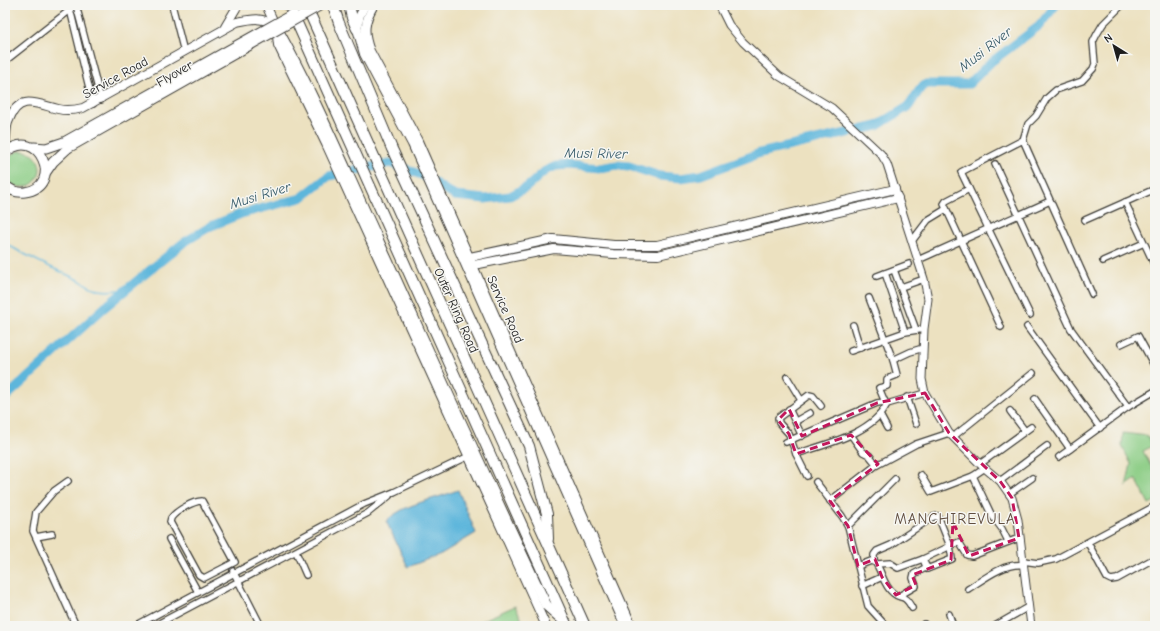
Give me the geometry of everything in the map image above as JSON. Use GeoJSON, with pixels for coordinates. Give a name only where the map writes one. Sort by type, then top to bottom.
{"type":"FeatureCollection","features":[{"type":"Feature","properties":{"kind":"highway"},"geometry":{"type":"LineString","coordinates":[[289,5],[566,624]]}},
{"type":"Feature","properties":{"kind":"highway","name":"Outer Ring Road"},"geometry":{"type":"LineString","coordinates":[[307,5],[585,626]]}},
{"type":"Feature","properties":{"kind":"highway"},"geometry":{"type":"LineString","coordinates":[[333,5],[339,23],[392,149],[529,446],[547,514],[549,545]]}},
{"type":"Feature","properties":{"kind":"highway"},"geometry":{"type":"LineString","coordinates":[[349,5],[352,18],[357,29]]}},
{"type":"Feature","properties":{"kind":"highway"},"geometry":{"type":"LineString","coordinates":[[276,27],[292,57],[329,143],[364,210],[482,470],[546,605],[566,624]]}},
{"type":"Feature","properties":{"kind":"main road","name":"Service Road"},"geometry":{"type":"LineString","coordinates":[[219,31],[226,25],[238,5]]}},
{"type":"Feature","properties":{"kind":"main road"},"geometry":{"type":"LineString","coordinates":[[266,5],[276,27]]}},
{"type":"Feature","properties":{"kind":"main road","name":"Flyover"},"geometry":{"type":"LineString","coordinates":[[6,187],[14,192],[28,192],[40,185],[46,172],[66,145],[307,5]]}},
{"type":"Feature","properties":{"kind":"main road","name":"Flyover"},"geometry":{"type":"LineString","coordinates":[[17,146],[46,148],[66,145],[321,5]]}},
{"type":"Feature","properties":{"kind":"main road"},"geometry":{"type":"LineString","coordinates":[[357,29],[360,15],[365,5]]}},
{"type":"Feature","properties":{"kind":"main road","name":"Service Road"},"geometry":{"type":"LineString","coordinates":[[374,5],[365,25],[367,42],[415,143],[456,235],[625,626]]}},
{"type":"Feature","properties":{"kind":"main road","name":"Service Road"},"geometry":{"type":"LineString","coordinates":[[5,145],[6,131],[12,112],[17,106],[24,102],[32,102],[59,109],[72,110],[83,108],[101,100],[237,22],[261,18],[268,20],[276,27]]}},
{"type":"Feature","properties":{"kind":"main road","name":"Service Road"},"geometry":{"type":"LineString","coordinates":[[357,29],[360,44],[368,63],[415,143]]}},
{"type":"Feature","properties":{"kind":"main road"},"geometry":{"type":"LineString","coordinates":[[5,152],[17,146],[6,131]]}},
{"type":"Feature","properties":{"kind":"main road"},"geometry":{"type":"LineString","coordinates":[[329,143],[370,245],[546,626]]}},
{"type":"Feature","properties":{"kind":"main road"},"geometry":{"type":"LineString","coordinates":[[32,147],[40,153],[45,162],[46,172]]}},
{"type":"Feature","properties":{"kind":"main road"},"geometry":{"type":"LineString","coordinates":[[470,257],[553,239],[614,245],[657,245],[895,189]]}},
{"type":"Feature","properties":{"kind":"main road"},"geometry":{"type":"LineString","coordinates":[[474,265],[554,249],[613,254],[658,255],[898,198]]}},
{"type":"Feature","properties":{"kind":"main road","name":"Service Road"},"geometry":{"type":"LineString","coordinates":[[456,235],[474,265],[632,626]]}},
{"type":"Feature","properties":{"kind":"street"},"geometry":{"type":"LineString","coordinates":[[76,5],[101,100]]}},
{"type":"Feature","properties":{"kind":"street"},"geometry":{"type":"LineString","coordinates":[[172,5],[184,52]]}},
{"type":"Feature","properties":{"kind":"street"},"geometry":{"type":"LineString","coordinates":[[718,5],[729,26],[743,42],[779,76],[832,108],[881,154],[887,164],[924,278],[928,299],[924,329],[922,379],[925,393],[951,435],[1000,480],[1010,494],[1018,520],[1031,626]]}},
{"type":"Feature","properties":{"kind":"street"},"geometry":{"type":"LineString","coordinates":[[1092,294],[1023,140],[1028,124],[1036,116],[1047,98],[1056,90],[1082,81],[1093,70],[1095,64],[1093,42],[1107,19],[1122,5]]}},
{"type":"Feature","properties":{"kind":"street"},"geometry":{"type":"LineString","coordinates":[[5,61],[70,7],[93,104]]}},
{"type":"Feature","properties":{"kind":"street"},"geometry":{"type":"LineString","coordinates":[[1023,140],[961,172],[1030,315]]}},
{"type":"Feature","properties":{"kind":"street"},"geometry":{"type":"LineString","coordinates":[[995,164],[1017,215],[1071,329],[1128,407]]}},
{"type":"Feature","properties":{"kind":"street"},"geometry":{"type":"LineString","coordinates":[[969,189],[946,201],[944,204],[1001,327]]}},
{"type":"Feature","properties":{"kind":"street"},"geometry":{"type":"LineString","coordinates":[[1085,220],[1155,189]]}},
{"type":"Feature","properties":{"kind":"street"},"geometry":{"type":"LineString","coordinates":[[918,260],[1050,201]]}},
{"type":"Feature","properties":{"kind":"street"},"geometry":{"type":"LineString","coordinates":[[1125,202],[1155,266]]}},
{"type":"Feature","properties":{"kind":"street"},"geometry":{"type":"LineString","coordinates":[[912,241],[928,220],[946,209]]}},
{"type":"Feature","properties":{"kind":"street"},"geometry":{"type":"LineString","coordinates":[[1103,261],[1144,243]]}},
{"type":"Feature","properties":{"kind":"street"},"geometry":{"type":"LineString","coordinates":[[877,276],[909,264]]}},
{"type":"Feature","properties":{"kind":"street"},"geometry":{"type":"LineString","coordinates":[[894,270],[916,330]]}},
{"type":"Feature","properties":{"kind":"street"},"geometry":{"type":"LineString","coordinates":[[885,273],[905,332]]}},
{"type":"Feature","properties":{"kind":"street"},"geometry":{"type":"LineString","coordinates":[[901,287],[924,278]]}},
{"type":"Feature","properties":{"kind":"street"},"geometry":{"type":"LineString","coordinates":[[796,454],[850,436],[880,416],[886,403],[879,388],[887,386],[887,379],[897,375],[893,360],[883,339],[869,298]]}},
{"type":"Feature","properties":{"kind":"street"},"geometry":{"type":"LineString","coordinates":[[853,325],[860,348]]}},
{"type":"Feature","properties":{"kind":"street"},"geometry":{"type":"LineString","coordinates":[[1027,327],[1100,428]]}},
{"type":"Feature","properties":{"kind":"street"},"geometry":{"type":"LineString","coordinates":[[851,351],[905,332],[924,329]]}},
{"type":"Feature","properties":{"kind":"street"},"geometry":{"type":"LineString","coordinates":[[1121,344],[1138,336],[1155,367]]}},
{"type":"Feature","properties":{"kind":"street"},"geometry":{"type":"LineString","coordinates":[[893,360],[923,348]]}},
{"type":"Feature","properties":{"kind":"street"},"geometry":{"type":"LineString","coordinates":[[877,465],[916,444],[951,435],[1033,373]]}},
{"type":"Feature","properties":{"kind":"street"},"geometry":{"type":"LineString","coordinates":[[787,377],[802,400]]}},
{"type":"Feature","properties":{"kind":"street"},"geometry":{"type":"LineString","coordinates":[[1059,457],[1128,407],[1155,391]]}},
{"type":"Feature","properties":{"kind":"street"},"geometry":{"type":"LineString","coordinates":[[788,441],[878,403],[886,403],[925,393]]}},
{"type":"Feature","properties":{"kind":"street"},"geometry":{"type":"LineString","coordinates":[[807,476],[788,441],[789,434],[778,420],[789,409],[812,395],[821,406]]}},
{"type":"Feature","properties":{"kind":"street"},"geometry":{"type":"LineString","coordinates":[[906,397],[916,424]]}},
{"type":"Feature","properties":{"kind":"street"},"geometry":{"type":"LineString","coordinates":[[1035,400],[1070,449]]}},
{"type":"Feature","properties":{"kind":"street"},"geometry":{"type":"LineString","coordinates":[[789,409],[802,436]]}},
{"type":"Feature","properties":{"kind":"street"},"geometry":{"type":"LineString","coordinates":[[1010,411],[1025,431]]}},
{"type":"Feature","properties":{"kind":"street"},"geometry":{"type":"LineString","coordinates":[[796,421],[810,413]]}},
{"type":"Feature","properties":{"kind":"street"},"geometry":{"type":"LineString","coordinates":[[880,416],[887,428]]}},
{"type":"Feature","properties":{"kind":"street"},"geometry":{"type":"LineString","coordinates":[[921,475],[931,492],[973,476],[1031,427]]}},
{"type":"Feature","properties":{"kind":"street"},"geometry":{"type":"LineString","coordinates":[[850,436],[863,452],[869,455],[877,465]]}},
{"type":"Feature","properties":{"kind":"street"},"geometry":{"type":"LineString","coordinates":[[1000,480],[1047,446]]}},
{"type":"Feature","properties":{"kind":"street"},"geometry":{"type":"LineString","coordinates":[[136,626],[364,504],[394,492],[468,456]]}},
{"type":"Feature","properties":{"kind":"street"},"geometry":{"type":"LineString","coordinates":[[830,501],[889,456]]}},
{"type":"Feature","properties":{"kind":"street"},"geometry":{"type":"LineString","coordinates":[[973,476],[991,514],[1002,529],[1008,541]]}},
{"type":"Feature","properties":{"kind":"street"},"geometry":{"type":"LineString","coordinates":[[1010,494],[1032,478]]}},
{"type":"Feature","properties":{"kind":"street"},"geometry":{"type":"LineString","coordinates":[[848,526],[895,479]]}},
{"type":"Feature","properties":{"kind":"street"},"geometry":{"type":"LineString","coordinates":[[68,481],[54,491],[36,512],[34,531],[76,626]]}},
{"type":"Feature","properties":{"kind":"street"},"geometry":{"type":"LineString","coordinates":[[816,482],[848,526],[862,586],[871,611],[886,626]]}},
{"type":"Feature","properties":{"kind":"street"},"geometry":{"type":"LineString","coordinates":[[154,626],[368,513],[394,492]]}},
{"type":"Feature","properties":{"kind":"street"},"geometry":{"type":"LineString","coordinates":[[197,502],[204,502],[234,559],[234,563],[222,570],[207,578],[201,577],[171,524],[171,518],[173,516],[197,502]]}},
{"type":"Feature","properties":{"kind":"street"},"geometry":{"type":"LineString","coordinates":[[968,589],[1003,568],[1023,563],[1038,563],[1056,559],[1155,506]]}},
{"type":"Feature","properties":{"kind":"street"},"geometry":{"type":"LineString","coordinates":[[899,596],[916,586],[913,578],[914,574],[927,567],[927,569],[951,560],[950,546],[940,517],[936,516],[891,545],[877,551],[874,554],[882,577],[892,593],[899,596],[905,598],[912,608]]}},
{"type":"Feature","properties":{"kind":"street"},"geometry":{"type":"LineString","coordinates":[[316,529],[321,538]]}},
{"type":"Feature","properties":{"kind":"street"},"geometry":{"type":"LineString","coordinates":[[36,537],[52,534]]}},
{"type":"Feature","properties":{"kind":"street"},"geometry":{"type":"LineString","coordinates":[[858,566],[876,563],[890,563],[898,568],[923,559],[959,542],[966,555],[972,556],[1019,538]]}},
{"type":"Feature","properties":{"kind":"street"},"geometry":{"type":"LineString","coordinates":[[169,539],[198,592]]}},
{"type":"Feature","properties":{"kind":"street"},"geometry":{"type":"LineString","coordinates":[[1088,543],[1107,578],[1110,580],[1117,579],[1155,558]]}},
{"type":"Feature","properties":{"kind":"street"},"geometry":{"type":"LineString","coordinates":[[296,552],[306,575]]}},
{"type":"Feature","properties":{"kind":"street"},"geometry":{"type":"LineString","coordinates":[[923,559],[927,567]]}},
{"type":"Feature","properties":{"kind":"street"},"geometry":{"type":"LineString","coordinates":[[253,563],[257,572]]}},
{"type":"Feature","properties":{"kind":"street"},"geometry":{"type":"LineString","coordinates":[[230,566],[261,626]]}},
{"type":"Feature","properties":{"kind":"street"},"geometry":{"type":"LineString","coordinates":[[222,570],[226,578]]}},
{"type":"Feature","properties":{"kind":"street"},"geometry":{"type":"LineString","coordinates":[[862,586],[882,577]]}},
{"type":"Feature","properties":{"kind":"street"},"geometry":{"type":"LineString","coordinates":[[185,599],[190,607]]}},
{"type":"Feature","properties":{"kind":"street"},"geometry":{"type":"LineString","coordinates":[[995,626],[1028,607]]}},
{"type":"Feature","properties":{"kind":"street"},"geometry":{"type":"LineString","coordinates":[[949,614],[953,626]]}},
{"type":"Feature","properties":{"kind":"highlighted area"},"geometry":{"type":"Polygon","coordinates":[[[925,393],[949,433],[1000,481],[1012,498],[1019,538],[969,556],[953,522],[951,560],[912,575],[916,585],[896,595],[882,577],[875,559],[858,566],[848,526],[830,501],[878,464],[851,435],[796,454],[789,434],[778,420],[789,409],[802,436],[877,403],[925,393]]]}},
{"type":"Feature","properties":{"kind":"green space"},"geometry":{"type":"Polygon","coordinates":[[[26,151],[35,156],[39,162],[39,176],[35,182],[26,187],[18,187],[9,182],[5,176],[4,165],[9,156],[15,152],[26,151]]]}},
{"type":"Feature","properties":{"kind":"green space"},"geometry":{"type":"Polygon","coordinates":[[[1123,433],[1148,436],[1153,446],[1143,451],[1155,474],[1155,501],[1149,504],[1136,479],[1126,486],[1131,464],[1122,446],[1123,433]]]}},
{"type":"Feature","properties":{"kind":"green space"},"geometry":{"type":"Polygon","coordinates":[[[515,606],[525,626],[470,626],[515,606]]]}},
{"type":"Feature","properties":{"kind":"water"},"geometry":{"type":"Polygon","coordinates":[[[458,490],[476,533],[441,554],[408,567],[386,521],[402,510],[420,502],[458,490]]]}},
{"type":"Feature","properties":{"kind":"waterway","name":"Musi River"},"geometry":{"type":"LineString","coordinates":[[5,398],[105,307],[183,243],[211,226],[241,214],[301,198],[329,176],[390,163],[424,176],[455,196],[485,199],[510,196],[527,187],[545,171],[556,166],[569,165],[600,168],[617,165],[629,166],[660,176],[681,178],[701,175],[760,153],[877,126],[909,106],[920,89],[926,84],[969,84],[991,62],[1039,26],[1056,5]]}},
{"type":"Feature","properties":{"kind":"waterway"},"geometry":{"type":"LineString","coordinates":[[5,243],[30,257],[96,289],[103,291],[127,289]]}},
{"type":"Feature","properties":{"kind":"district","name":"MANCHIREVULA"},"geometry":{"type":"Point","coordinates":[955,519]}}]}
